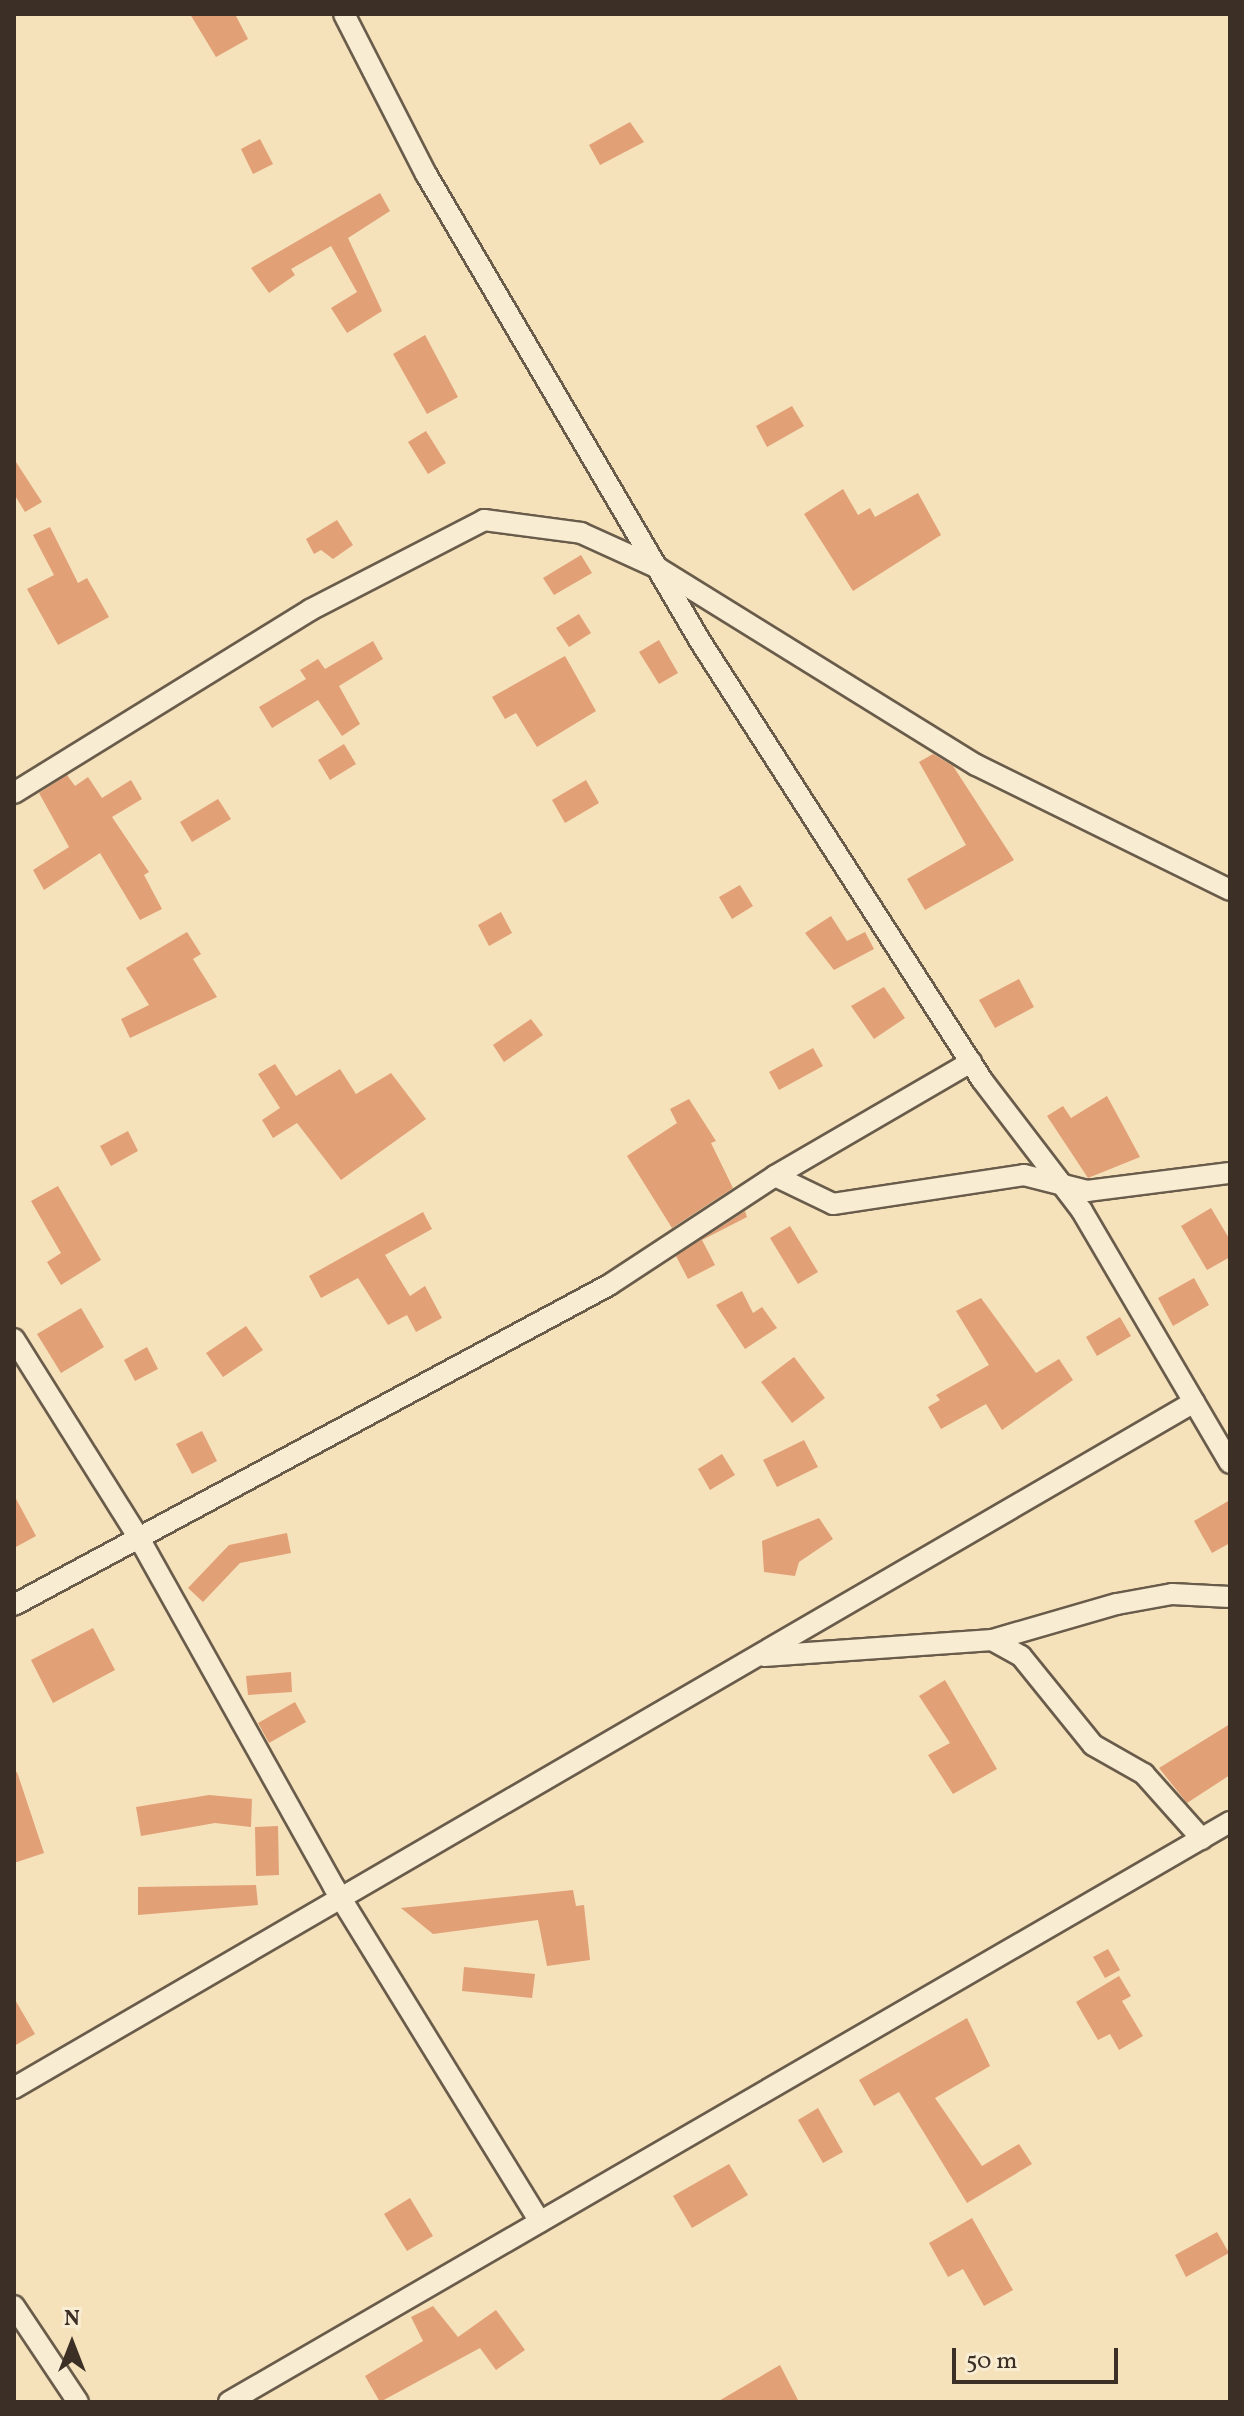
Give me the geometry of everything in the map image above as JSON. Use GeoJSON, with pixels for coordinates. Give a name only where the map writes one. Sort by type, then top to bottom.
{"type":"FeatureCollection","features":[{"type":"Feature","properties":{"kind":"street"},"geometry":{"type":"LineString","coordinates":[[344,14],[426,174],[658,568],[971,1062],[1060,1182],[1230,1463]]}},
{"type":"Feature","properties":{"kind":"street"},"geometry":{"type":"LineString","coordinates":[[14,793],[310,610],[484,520],[581,533],[658,568],[976,765],[1230,890]]}},
{"type":"Feature","properties":{"kind":"street"},"geometry":{"type":"LineString","coordinates":[[14,1605],[609,1285],[775,1176],[971,1062]]}},
{"type":"Feature","properties":{"kind":"street"},"geometry":{"type":"LineString","coordinates":[[775,1176],[833,1204],[1024,1175],[1087,1191],[1230,1173]]}},
{"type":"Feature","properties":{"kind":"street"},"geometry":{"type":"LineString","coordinates":[[14,1339],[139,1538],[341,1898],[540,2222]]}},
{"type":"Feature","properties":{"kind":"street"},"geometry":{"type":"LineString","coordinates":[[14,2088],[1194,1402]]}},
{"type":"Feature","properties":{"kind":"street"},"geometry":{"type":"LineString","coordinates":[[756,1657],[992,1640],[1117,1604],[1172,1594],[1230,1597]]}},
{"type":"Feature","properties":{"kind":"street"},"geometry":{"type":"LineString","coordinates":[[992,1640],[1021,1656],[1093,1745],[1144,1774],[1202,1839]]}},
{"type":"Feature","properties":{"kind":"street"},"geometry":{"type":"LineString","coordinates":[[229,2402],[1230,1822]]}},
{"type":"Feature","properties":{"kind":"street"},"geometry":{"type":"LineString","coordinates":[[14,2306],[78,2402]]}},
{"type":"Feature","properties":{"kind":"building"},"geometry":{"type":"Polygon","coordinates":[[[190,14],[235,14],[248,39],[216,57],[190,14]]]}},
{"type":"Feature","properties":{"kind":"building"},"geometry":{"type":"Polygon","coordinates":[[[630,122],[644,142],[600,165],[589,145],[630,122]]]}},
{"type":"Feature","properties":{"kind":"building"},"geometry":{"type":"Polygon","coordinates":[[[260,139],[273,164],[253,174],[241,149],[260,139]]]}},
{"type":"Feature","properties":{"kind":"building"},"geometry":{"type":"Polygon","coordinates":[[[380,193],[390,211],[348,238],[382,311],[347,333],[331,308],[357,292],[331,246],[291,269],[295,275],[269,293],[251,268],[380,193]]]}},
{"type":"Feature","properties":{"kind":"building"},"geometry":{"type":"Polygon","coordinates":[[[425,335],[458,397],[427,414],[393,354],[425,335]]]}},
{"type":"Feature","properties":{"kind":"building"},"geometry":{"type":"Polygon","coordinates":[[[792,406],[804,426],[767,447],[756,426],[792,406]]]}},
{"type":"Feature","properties":{"kind":"building"},"geometry":{"type":"Polygon","coordinates":[[[426,431],[446,463],[428,474],[408,442],[426,431]]]}},
{"type":"Feature","properties":{"kind":"building"},"geometry":{"type":"Polygon","coordinates":[[[14,459],[42,502],[25,512],[14,494],[14,459]]]}},
{"type":"Feature","properties":{"kind":"building"},"geometry":{"type":"Polygon","coordinates":[[[843,489],[858,515],[870,508],[875,517],[918,493],[941,535],[853,591],[804,514],[843,489]]]}},
{"type":"Feature","properties":{"kind":"building"},"geometry":{"type":"Polygon","coordinates":[[[337,520],[353,545],[333,559],[321,550],[314,554],[306,539],[337,520]]]}},
{"type":"Feature","properties":{"kind":"building"},"geometry":{"type":"Polygon","coordinates":[[[50,527],[78,583],[87,578],[109,617],[58,645],[27,589],[54,575],[33,535],[50,527]]]}},
{"type":"Feature","properties":{"kind":"building"},"geometry":{"type":"Polygon","coordinates":[[[581,555],[592,573],[554,595],[543,578],[581,555]]]}},
{"type":"Feature","properties":{"kind":"building"},"geometry":{"type":"Polygon","coordinates":[[[579,614],[591,633],[569,647],[556,628],[579,614]]]}},
{"type":"Feature","properties":{"kind":"building"},"geometry":{"type":"Polygon","coordinates":[[[659,640],[678,673],[659,684],[639,652],[659,640]]]}},
{"type":"Feature","properties":{"kind":"building"},"geometry":{"type":"Polygon","coordinates":[[[373,641],[383,659],[339,686],[360,724],[342,736],[318,700],[272,728],[259,707],[306,679],[300,670],[318,659],[325,669],[373,641]]]}},
{"type":"Feature","properties":{"kind":"building"},"geometry":{"type":"Polygon","coordinates":[[[565,656],[596,711],[537,747],[516,713],[505,719],[492,697],[565,656]]]}},
{"type":"Feature","properties":{"kind":"building"},"geometry":{"type":"Polygon","coordinates":[[[344,744],[356,764],[330,780],[318,760],[344,744]]]}},
{"type":"Feature","properties":{"kind":"building"},"geometry":{"type":"Polygon","coordinates":[[[933,754],[953,766],[1014,860],[925,910],[907,879],[966,845],[919,762],[933,754]]]}},
{"type":"Feature","properties":{"kind":"building"},"geometry":{"type":"Polygon","coordinates":[[[67,775],[75,786],[88,777],[102,798],[131,780],[142,799],[112,817],[149,872],[144,875],[162,909],[140,920],[100,853],[44,890],[33,870],[69,847],[39,793],[67,775]]]}},
{"type":"Feature","properties":{"kind":"building"},"geometry":{"type":"Polygon","coordinates":[[[586,780],[599,803],[565,823],[552,800],[586,780]]]}},
{"type":"Feature","properties":{"kind":"building"},"geometry":{"type":"Polygon","coordinates":[[[218,799],[231,819],[192,842],[180,822],[218,799]]]}},
{"type":"Feature","properties":{"kind":"building"},"geometry":{"type":"Polygon","coordinates":[[[740,885],[753,906],[732,919],[719,897],[740,885]]]}},
{"type":"Feature","properties":{"kind":"building"},"geometry":{"type":"Polygon","coordinates":[[[501,912],[512,933],[489,946],[478,925],[501,912]]]}},
{"type":"Feature","properties":{"kind":"building"},"geometry":{"type":"Polygon","coordinates":[[[831,916],[847,941],[865,932],[874,949],[834,970],[805,933],[831,916]]]}},
{"type":"Feature","properties":{"kind":"building"},"geometry":{"type":"Polygon","coordinates":[[[187,932],[201,954],[193,959],[217,997],[130,1038],[121,1019],[149,1005],[126,968],[187,932]]]}},
{"type":"Feature","properties":{"kind":"building"},"geometry":{"type":"Polygon","coordinates":[[[1019,979],[1034,1007],[995,1028],[979,1000],[1019,979]]]}},
{"type":"Feature","properties":{"kind":"building"},"geometry":{"type":"Polygon","coordinates":[[[884,987],[905,1018],[874,1039],[851,1006],[884,987]]]}},
{"type":"Feature","properties":{"kind":"building"},"geometry":{"type":"Polygon","coordinates":[[[531,1019],[543,1035],[504,1062],[493,1045],[531,1019]]]}},
{"type":"Feature","properties":{"kind":"building"},"geometry":{"type":"Polygon","coordinates":[[[813,1048],[823,1066],[779,1090],[769,1072],[813,1048]]]}},
{"type":"Feature","properties":{"kind":"building"},"geometry":{"type":"Polygon","coordinates":[[[275,1064],[296,1096],[340,1069],[356,1094],[391,1073],[426,1119],[341,1180],[297,1123],[273,1138],[262,1120],[280,1108],[258,1074],[275,1064]]]}},
{"type":"Feature","properties":{"kind":"building"},"geometry":{"type":"Polygon","coordinates":[[[1107,1096],[1140,1157],[1088,1178],[1047,1116],[1063,1106],[1071,1118],[1107,1096]]]}},
{"type":"Feature","properties":{"kind":"building"},"geometry":{"type":"Polygon","coordinates":[[[689,1099],[716,1141],[711,1143],[733,1188],[672,1228],[627,1156],[677,1123],[670,1109],[689,1099]]]}},
{"type":"Feature","properties":{"kind":"building"},"geometry":{"type":"Polygon","coordinates":[[[128,1131],[138,1151],[111,1166],[100,1146],[128,1131]]]}},
{"type":"Feature","properties":{"kind":"building"},"geometry":{"type":"Polygon","coordinates":[[[58,1186],[101,1260],[61,1285],[47,1262],[61,1253],[31,1201],[58,1186]]]}},
{"type":"Feature","properties":{"kind":"building"},"geometry":{"type":"Polygon","coordinates":[[[1211,1208],[1230,1240],[1230,1257],[1207,1270],[1181,1226],[1211,1208]]]}},
{"type":"Feature","properties":{"kind":"building"},"geometry":{"type":"Polygon","coordinates":[[[745,1211],[747,1217],[702,1240],[715,1265],[688,1279],[676,1256],[745,1211]]]}},
{"type":"Feature","properties":{"kind":"building"},"geometry":{"type":"Polygon","coordinates":[[[423,1212],[432,1229],[385,1255],[410,1296],[425,1286],[442,1318],[416,1332],[407,1315],[388,1325],[358,1278],[321,1298],[309,1276],[423,1212]]]}},
{"type":"Feature","properties":{"kind":"building"},"geometry":{"type":"Polygon","coordinates":[[[790,1226],[818,1272],[798,1284],[770,1238],[790,1226]]]}},
{"type":"Feature","properties":{"kind":"building"},"geometry":{"type":"Polygon","coordinates":[[[1194,1278],[1209,1305],[1173,1326],[1158,1298],[1194,1278]]]}},
{"type":"Feature","properties":{"kind":"building"},"geometry":{"type":"Polygon","coordinates":[[[742,1291],[753,1313],[762,1307],[777,1328],[745,1349],[716,1305],[742,1291]]]}},
{"type":"Feature","properties":{"kind":"building"},"geometry":{"type":"Polygon","coordinates":[[[981,1298],[1036,1373],[1059,1359],[1073,1380],[1002,1430],[986,1404],[941,1429],[928,1407],[940,1400],[936,1395],[989,1365],[956,1311],[981,1298]]]}},
{"type":"Feature","properties":{"kind":"building"},"geometry":{"type":"Polygon","coordinates":[[[81,1308],[104,1347],[61,1373],[37,1334],[81,1308]]]}},
{"type":"Feature","properties":{"kind":"building"},"geometry":{"type":"Polygon","coordinates":[[[1120,1317],[1131,1336],[1097,1356],[1086,1337],[1120,1317]]]}},
{"type":"Feature","properties":{"kind":"building"},"geometry":{"type":"Polygon","coordinates":[[[246,1326],[263,1350],[223,1377],[206,1353],[246,1326]]]}},
{"type":"Feature","properties":{"kind":"building"},"geometry":{"type":"Polygon","coordinates":[[[147,1347],[158,1369],[135,1381],[124,1360],[147,1347]]]}},
{"type":"Feature","properties":{"kind":"building"},"geometry":{"type":"Polygon","coordinates":[[[794,1357],[825,1398],[792,1423],[761,1382],[794,1357]]]}},
{"type":"Feature","properties":{"kind":"building"},"geometry":{"type":"Polygon","coordinates":[[[202,1431],[217,1461],[192,1474],[176,1444],[202,1431]]]}},
{"type":"Feature","properties":{"kind":"building"},"geometry":{"type":"Polygon","coordinates":[[[804,1440],[818,1467],[777,1487],[763,1460],[804,1440]]]}},
{"type":"Feature","properties":{"kind":"building"},"geometry":{"type":"Polygon","coordinates":[[[722,1454],[735,1475],[710,1490],[698,1469],[722,1454]]]}},
{"type":"Feature","properties":{"kind":"building"},"geometry":{"type":"Polygon","coordinates":[[[14,1495],[36,1536],[14,1548],[14,1495]]]}},
{"type":"Feature","properties":{"kind":"building"},"geometry":{"type":"Polygon","coordinates":[[[1230,1500],[1230,1543],[1212,1553],[1194,1521],[1230,1500]]]}},
{"type":"Feature","properties":{"kind":"building"},"geometry":{"type":"Polygon","coordinates":[[[819,1518],[833,1539],[799,1562],[795,1576],[764,1572],[762,1541],[819,1518]]]}},
{"type":"Feature","properties":{"kind":"building"},"geometry":{"type":"Polygon","coordinates":[[[287,1533],[291,1553],[240,1563],[203,1602],[188,1588],[229,1545],[287,1533]]]}},
{"type":"Feature","properties":{"kind":"building"},"geometry":{"type":"Polygon","coordinates":[[[93,1628],[115,1670],[53,1703],[31,1660],[93,1628]]]}},
{"type":"Feature","properties":{"kind":"building"},"geometry":{"type":"Polygon","coordinates":[[[291,1672],[292,1692],[248,1695],[246,1676],[291,1672]]]}},
{"type":"Feature","properties":{"kind":"building"},"geometry":{"type":"Polygon","coordinates":[[[945,1680],[997,1769],[953,1794],[928,1755],[950,1743],[919,1696],[945,1680]]]}},
{"type":"Feature","properties":{"kind":"building"},"geometry":{"type":"Polygon","coordinates":[[[295,1702],[306,1722],[269,1743],[258,1723],[295,1702]]]}},
{"type":"Feature","properties":{"kind":"building"},"geometry":{"type":"Polygon","coordinates":[[[1230,1724],[1230,1775],[1187,1803],[1159,1768],[1230,1724]]]}},
{"type":"Feature","properties":{"kind":"building"},"geometry":{"type":"Polygon","coordinates":[[[17,1772],[44,1853],[14,1863],[14,1773],[17,1772]]]}},
{"type":"Feature","properties":{"kind":"building"},"geometry":{"type":"Polygon","coordinates":[[[209,1795],[252,1799],[251,1827],[215,1823],[141,1836],[136,1807],[209,1795]]]}},
{"type":"Feature","properties":{"kind":"building"},"geometry":{"type":"Polygon","coordinates":[[[278,1826],[279,1875],[256,1876],[255,1827],[278,1826]]]}},
{"type":"Feature","properties":{"kind":"building"},"geometry":{"type":"Polygon","coordinates":[[[256,1885],[258,1905],[138,1915],[138,1887],[256,1885]]]}},
{"type":"Feature","properties":{"kind":"building"},"geometry":{"type":"Polygon","coordinates":[[[573,1890],[576,1906],[584,1905],[590,1960],[547,1966],[538,1920],[433,1934],[401,1908],[573,1890]]]}},
{"type":"Feature","properties":{"kind":"building"},"geometry":{"type":"Polygon","coordinates":[[[1108,1949],[1120,1970],[1105,1978],[1093,1957],[1108,1949]]]}},
{"type":"Feature","properties":{"kind":"building"},"geometry":{"type":"Polygon","coordinates":[[[464,1967],[535,1974],[532,1998],[462,1991],[464,1967]]]}},
{"type":"Feature","properties":{"kind":"building"},"geometry":{"type":"Polygon","coordinates":[[[1119,1976],[1131,1996],[1122,2001],[1143,2036],[1119,2050],[1110,2034],[1098,2040],[1076,2002],[1119,1976]]]}},
{"type":"Feature","properties":{"kind":"building"},"geometry":{"type":"Polygon","coordinates":[[[14,1998],[35,2034],[14,2046],[14,1998]]]}},
{"type":"Feature","properties":{"kind":"building"},"geometry":{"type":"Polygon","coordinates":[[[967,2018],[990,2066],[935,2098],[982,2166],[1019,2144],[1032,2164],[967,2203],[899,2092],[874,2106],[859,2080],[967,2018]]]}},
{"type":"Feature","properties":{"kind":"building"},"geometry":{"type":"Polygon","coordinates":[[[818,2108],[843,2152],[823,2163],[798,2120],[818,2108]]]}},
{"type":"Feature","properties":{"kind":"building"},"geometry":{"type":"Polygon","coordinates":[[[729,2164],[748,2195],[692,2228],[673,2196],[729,2164]]]}},
{"type":"Feature","properties":{"kind":"building"},"geometry":{"type":"Polygon","coordinates":[[[410,2198],[433,2236],[407,2251],[384,2214],[410,2198]]]}},
{"type":"Feature","properties":{"kind":"building"},"geometry":{"type":"Polygon","coordinates":[[[972,2218],[1013,2290],[984,2306],[963,2269],[948,2277],[929,2243],[972,2218]]]}},
{"type":"Feature","properties":{"kind":"building"},"geometry":{"type":"Polygon","coordinates":[[[1217,2232],[1229,2253],[1186,2277],[1175,2255],[1217,2232]]]}},
{"type":"Feature","properties":{"kind":"building"},"geometry":{"type":"Polygon","coordinates":[[[433,2306],[458,2337],[496,2310],[525,2350],[496,2370],[480,2348],[380,2402],[365,2376],[423,2341],[411,2317],[433,2306]]]}},
{"type":"Feature","properties":{"kind":"building"},"geometry":{"type":"Polygon","coordinates":[[[780,2365],[799,2402],[717,2402],[780,2365]]]}}]}
